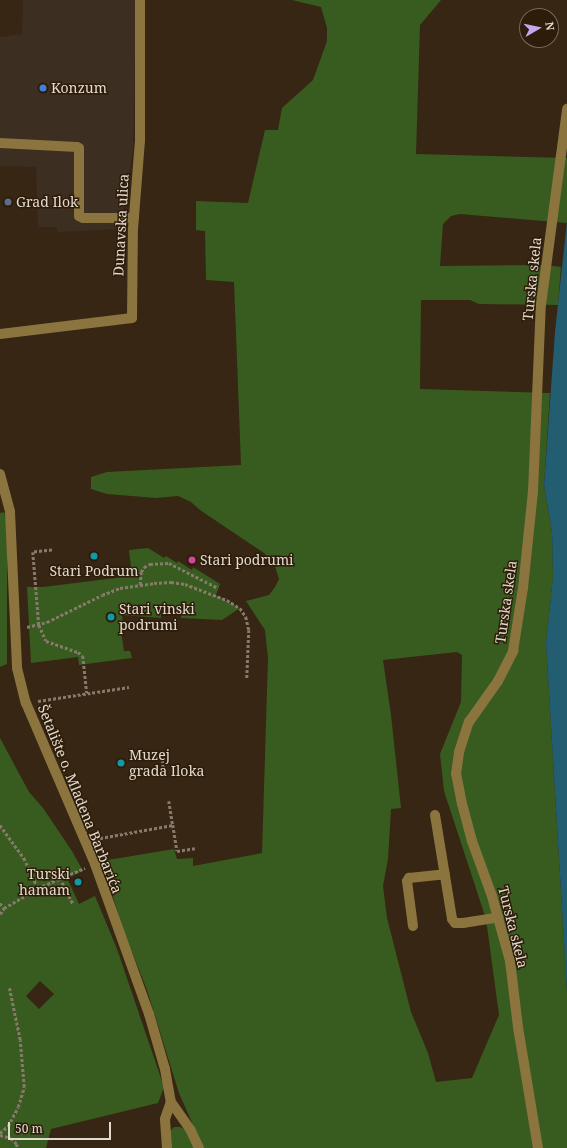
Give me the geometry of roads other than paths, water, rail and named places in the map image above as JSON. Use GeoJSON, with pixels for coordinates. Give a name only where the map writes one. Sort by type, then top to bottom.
{"type":"FeatureCollection","features":[{"type":"Feature","properties":{"kind":"street","name":"Dunavska ulica"},"geometry":{"type":"LineString","coordinates":[[0,334],[132,318],[134,218],[140,141],[140,0]]}},
{"type":"Feature","properties":{"kind":"street","name":"Turska skela"},"geometry":{"type":"LineString","coordinates":[[538,1148],[510,961],[499,917],[472,841],[456,774],[459,752],[469,722],[498,681],[513,651],[523,588],[533,492],[541,305],[567,109]]}},
{"type":"Feature","properties":{"kind":"street"},"geometry":{"type":"LineString","coordinates":[[0,143],[79,148],[78,216],[82,218],[134,218]]}},
{"type":"Feature","properties":{"kind":"street","name":"Šetalište o. Mladena Barbarića"},"geometry":{"type":"LineString","coordinates":[[0,474],[10,512],[17,668],[26,703],[95,864],[149,1014],[165,1069],[171,1102]]}},
{"type":"Feature","properties":{"kind":"street"},"geometry":{"type":"LineString","coordinates":[[435,815],[451,915],[455,923],[499,917]]}},
{"type":"Feature","properties":{"kind":"street"},"geometry":{"type":"LineString","coordinates":[[413,926],[407,881],[409,878],[445,874]]}},
{"type":"Feature","properties":{"kind":"street"},"geometry":{"type":"LineString","coordinates":[[167,1148],[165,1119],[171,1102]]}},
{"type":"Feature","properties":{"kind":"street"},"geometry":{"type":"LineString","coordinates":[[171,1102],[191,1131],[199,1148]]}},
{"type":"Feature","properties":{"kind":"water"},"geometry":{"type":"Polygon","coordinates":[[[567,221],[567,992],[546,643],[553,577],[552,532],[544,485],[555,332],[567,221]]]}},
{"type":"Feature","properties":{"kind":"place","name":"Konzum"},"geometry":{"type":"Point","coordinates":[43,88]}},
{"type":"Feature","properties":{"kind":"place","name":"Grad Ilok"},"geometry":{"type":"Point","coordinates":[8,202]}},
{"type":"Feature","properties":{"kind":"place","name":"Stari Podrum"},"geometry":{"type":"Point","coordinates":[94,556]}},
{"type":"Feature","properties":{"kind":"place","name":"Stari podrumi"},"geometry":{"type":"Point","coordinates":[192,560]}},
{"type":"Feature","properties":{"kind":"place","name":"Stari vinski podrumi"},"geometry":{"type":"Point","coordinates":[111,617]}},
{"type":"Feature","properties":{"kind":"place","name":"Muzej grada Iloka"},"geometry":{"type":"Point","coordinates":[121,763]}},
{"type":"Feature","properties":{"kind":"place","name":"Turski hamam"},"geometry":{"type":"Point","coordinates":[78,882]}}]}
